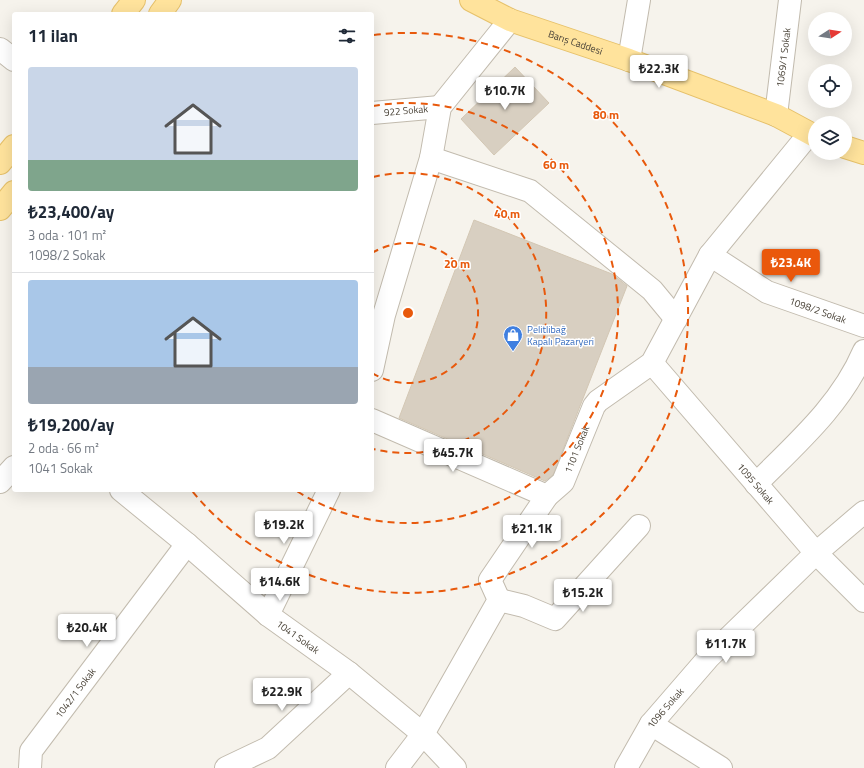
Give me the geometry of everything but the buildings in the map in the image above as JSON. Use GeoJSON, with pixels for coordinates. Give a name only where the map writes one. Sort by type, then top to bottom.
{"type":"FeatureCollection","features":[{"type":"Feature","properties":{"kind":"main road"},"geometry":{"type":"LineString","coordinates":[[124,12],[134,0]]}},
{"type":"Feature","properties":{"kind":"main road"},"geometry":{"type":"LineString","coordinates":[[161,12],[170,0]]}},
{"type":"Feature","properties":{"kind":"main road","name":"Barış Caddesi"},"geometry":{"type":"LineString","coordinates":[[471,0],[510,20],[629,60],[776,114],[808,133]]}},
{"type":"Feature","properties":{"kind":"main road"},"geometry":{"type":"LineString","coordinates":[[0,163],[12,148]]}},
{"type":"Feature","properties":{"kind":"main road"},"geometry":{"type":"LineString","coordinates":[[852,149],[864,153]]}},
{"type":"Feature","properties":{"kind":"main road"},"geometry":{"type":"LineString","coordinates":[[0,209],[12,194]]}},
{"type":"Feature","properties":{"kind":"street"},"geometry":{"type":"LineString","coordinates":[[629,60],[639,0]]}},
{"type":"Feature","properties":{"kind":"street","name":"1069/1 Sokak"},"geometry":{"type":"LineString","coordinates":[[776,114],[790,0]]}},
{"type":"Feature","properties":{"kind":"street"},"geometry":{"type":"LineString","coordinates":[[374,361],[384,315],[431,158],[440,107],[510,20]]}},
{"type":"Feature","properties":{"kind":"street"},"geometry":{"type":"LineString","coordinates":[[0,49],[12,58]]}},
{"type":"Feature","properties":{"kind":"street","name":"922 Sokak"},"geometry":{"type":"LineString","coordinates":[[374,113],[440,107]]}},
{"type":"Feature","properties":{"kind":"street"},"geometry":{"type":"LineString","coordinates":[[652,363],[710,255],[808,140]]}},
{"type":"Feature","properties":{"kind":"street"},"geometry":{"type":"LineString","coordinates":[[431,158],[530,191],[652,290],[676,319]]}},
{"type":"Feature","properties":{"kind":"street","name":"1098/2 Sokak"},"geometry":{"type":"LineString","coordinates":[[710,255],[767,292],[864,326]]}},
{"type":"Feature","properties":{"kind":"street"},"geometry":{"type":"LineString","coordinates":[[756,484],[826,414],[856,370],[864,351]]}},
{"type":"Feature","properties":{"kind":"street","name":"1095 Sokak"},"geometry":{"type":"LineString","coordinates":[[652,363],[816,553],[864,601]]}},
{"type":"Feature","properties":{"kind":"street","name":"1101 Sokak"},"geometry":{"type":"LineString","coordinates":[[499,600],[490,580],[547,496],[563,482],[594,406],[598,401],[652,363]]}},
{"type":"Feature","properties":{"kind":"street"},"geometry":{"type":"LineString","coordinates":[[374,421],[547,496]]}},
{"type":"Feature","properties":{"kind":"street"},"geometry":{"type":"LineString","coordinates":[[0,482],[12,469]]}},
{"type":"Feature","properties":{"kind":"street","name":"1041 Sokak"},"geometry":{"type":"LineString","coordinates":[[122,492],[187,544],[268,615],[349,673],[423,734],[455,768]]}},
{"type":"Feature","properties":{"kind":"street"},"geometry":{"type":"LineString","coordinates":[[268,615],[328,492]]}},
{"type":"Feature","properties":{"kind":"street","name":"1096 Sokak"},"geometry":{"type":"LineString","coordinates":[[626,768],[651,724],[709,657],[816,553],[864,512]]}},
{"type":"Feature","properties":{"kind":"street"},"geometry":{"type":"LineString","coordinates":[[397,768],[423,734],[499,600],[524,606],[554,619],[639,526]]}},
{"type":"Feature","properties":{"kind":"street","name":"1042/1 Sokak"},"geometry":{"type":"LineString","coordinates":[[30,768],[31,751],[187,544]]}},
{"type":"Feature","properties":{"kind":"street"},"geometry":{"type":"LineString","coordinates":[[226,768],[268,748],[349,673]]}},
{"type":"Feature","properties":{"kind":"street"},"geometry":{"type":"LineString","coordinates":[[651,724],[720,768]]}},
{"type":"Feature","properties":{"kind":"place","name":"Pelitlibağ Kapalı Pazaryeri"},"geometry":{"type":"Point","coordinates":[513,352]}}]}
